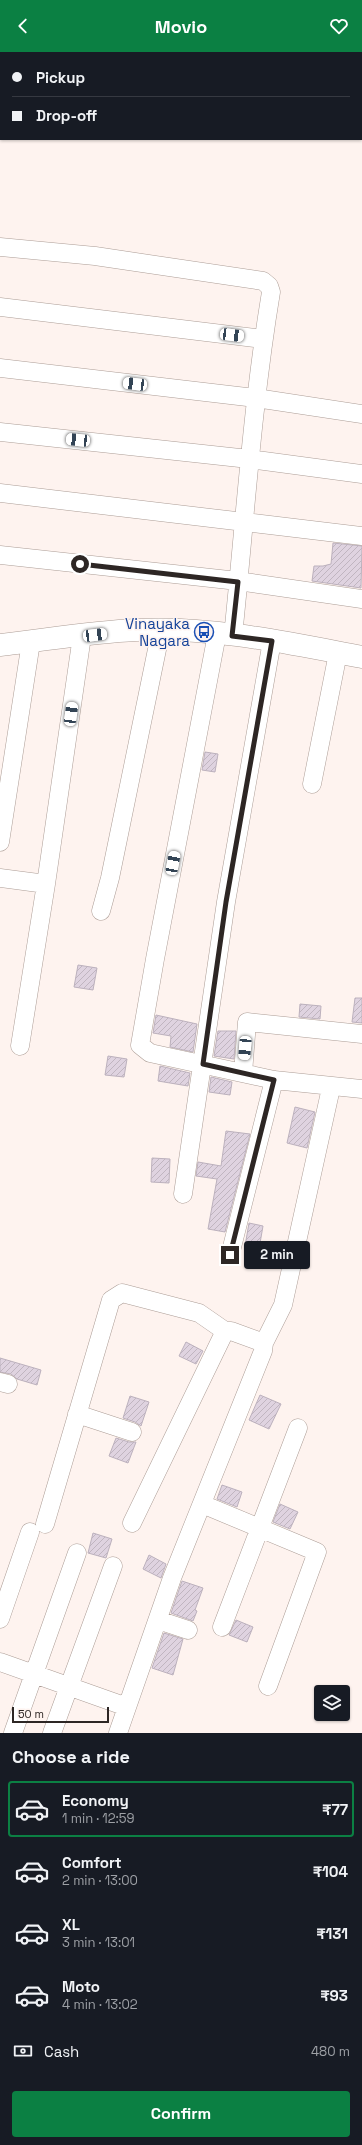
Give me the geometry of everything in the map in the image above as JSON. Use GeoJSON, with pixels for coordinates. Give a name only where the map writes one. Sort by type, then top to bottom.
{"type":"FeatureCollection","features":[{"type":"Feature","properties":{"kind":"main road"},"geometry":{"type":"LineString","coordinates":[[0,645],[135,630],[160,630],[225,635],[272,641],[362,657]]}},
{"type":"Feature","properties":{"kind":"street"},"geometry":{"type":"LineString","coordinates":[[0,247],[95,256],[263,281],[269,286],[271,292],[263,339],[249,459],[245,521],[238,582],[156,951],[140,1045],[150,1053],[243,1074],[331,1088],[362,1090]]}},
{"type":"Feature","properties":{"kind":"street"},"geometry":{"type":"LineString","coordinates":[[0,307],[263,339]]}},
{"type":"Feature","properties":{"kind":"street"},"geometry":{"type":"LineString","coordinates":[[0,368],[256,398],[362,414]]}},
{"type":"Feature","properties":{"kind":"street"},"geometry":{"type":"LineString","coordinates":[[0,432],[249,459],[362,474]]}},
{"type":"Feature","properties":{"kind":"street"},"geometry":{"type":"LineString","coordinates":[[0,493],[362,536]]}},
{"type":"Feature","properties":{"kind":"street"},"geometry":{"type":"LineString","coordinates":[[0,555],[238,582],[362,599]]}},
{"type":"Feature","properties":{"kind":"street"},"geometry":{"type":"LineString","coordinates":[[100,911],[110,878],[160,630]]}},
{"type":"Feature","properties":{"kind":"street"},"geometry":{"type":"LineString","coordinates":[[20,1046],[46,884],[82,636]]}},
{"type":"Feature","properties":{"kind":"street"},"geometry":{"type":"LineString","coordinates":[[183,1194],[226,902],[272,641]]}},
{"type":"Feature","properties":{"kind":"street"},"geometry":{"type":"LineString","coordinates":[[0,842],[31,642]]}},
{"type":"Feature","properties":{"kind":"street"},"geometry":{"type":"LineString","coordinates":[[312,784],[338,652]]}},
{"type":"Feature","properties":{"kind":"street"},"geometry":{"type":"LineString","coordinates":[[0,878],[46,884]]}},
{"type":"Feature","properties":{"kind":"street"},"geometry":{"type":"LineString","coordinates":[[243,1074],[247,1022],[362,1034]]}},
{"type":"Feature","properties":{"kind":"street"},"geometry":{"type":"LineString","coordinates":[[230,1255],[274,1080]]}},
{"type":"Feature","properties":{"kind":"street"},"geometry":{"type":"LineString","coordinates":[[118,1733],[158,1620],[263,1351],[264,1343],[283,1305],[331,1088]]}},
{"type":"Feature","properties":{"kind":"street"},"geometry":{"type":"LineString","coordinates":[[0,1618],[37,1528],[77,1414],[111,1300],[122,1293],[199,1313],[225,1331],[231,1331],[264,1343]]}},
{"type":"Feature","properties":{"kind":"street"},"geometry":{"type":"LineString","coordinates":[[132,1523],[225,1331]]}},
{"type":"Feature","properties":{"kind":"street"},"geometry":{"type":"LineString","coordinates":[[77,1414],[132,1432]]}},
{"type":"Feature","properties":{"kind":"street"},"geometry":{"type":"LineString","coordinates":[[222,1627],[298,1428]]}},
{"type":"Feature","properties":{"kind":"street"},"geometry":{"type":"LineString","coordinates":[[202,1504],[317,1552],[268,1686]]}},
{"type":"Feature","properties":{"kind":"street"},"geometry":{"type":"LineString","coordinates":[[13,1733],[77,1553]]}},
{"type":"Feature","properties":{"kind":"street"},"geometry":{"type":"LineString","coordinates":[[52,1733],[113,1566]]}},
{"type":"Feature","properties":{"kind":"street"},"geometry":{"type":"LineString","coordinates":[[158,1620],[188,1630]]}},
{"type":"Feature","properties":{"kind":"street"},"geometry":{"type":"LineString","coordinates":[[0,1662],[126,1707]]}},
{"type":"Feature","properties":{"kind":"building"},"geometry":{"type":"Polygon","coordinates":[[[333,543],[362,546],[361,588],[312,581],[314,566],[331,564],[333,543]]]}},
{"type":"Feature","properties":{"kind":"building"},"geometry":{"type":"Polygon","coordinates":[[[205,752],[218,754],[215,772],[202,770],[205,752]]]}},
{"type":"Feature","properties":{"kind":"building"},"geometry":{"type":"Polygon","coordinates":[[[78,965],[97,968],[93,990],[74,987],[78,965]]]}},
{"type":"Feature","properties":{"kind":"building"},"geometry":{"type":"Polygon","coordinates":[[[355,998],[362,998],[362,1023],[352,1022],[355,998]]]}},
{"type":"Feature","properties":{"kind":"building"},"geometry":{"type":"Polygon","coordinates":[[[300,1004],[321,1006],[320,1019],[299,1017],[300,1004]]]}},
{"type":"Feature","properties":{"kind":"building"},"geometry":{"type":"Polygon","coordinates":[[[156,1015],[197,1024],[193,1052],[170,1047],[171,1036],[153,1033],[156,1015]]]}},
{"type":"Feature","properties":{"kind":"building"},"geometry":{"type":"Polygon","coordinates":[[[218,1031],[236,1031],[234,1059],[214,1056],[218,1031]]]}},
{"type":"Feature","properties":{"kind":"building"},"geometry":{"type":"Polygon","coordinates":[[[108,1056],[127,1059],[124,1077],[105,1075],[108,1056]]]}},
{"type":"Feature","properties":{"kind":"building"},"geometry":{"type":"Polygon","coordinates":[[[160,1066],[190,1073],[188,1086],[158,1081],[160,1066]]]}},
{"type":"Feature","properties":{"kind":"building"},"geometry":{"type":"Polygon","coordinates":[[[211,1077],[232,1082],[230,1095],[209,1092],[211,1077]]]}},
{"type":"Feature","properties":{"kind":"building"},"geometry":{"type":"Polygon","coordinates":[[[295,1107],[315,1112],[307,1148],[287,1143],[295,1107]]]}},
{"type":"Feature","properties":{"kind":"building"},"geometry":{"type":"Polygon","coordinates":[[[226,1131],[250,1134],[225,1232],[208,1229],[217,1179],[196,1176],[198,1162],[221,1166],[226,1131]]]}},
{"type":"Feature","properties":{"kind":"building"},"geometry":{"type":"Polygon","coordinates":[[[152,1158],[170,1159],[169,1183],[151,1182],[152,1158]]]}},
{"type":"Feature","properties":{"kind":"building"},"geometry":{"type":"Polygon","coordinates":[[[249,1223],[263,1226],[259,1249],[245,1246],[249,1223]]]}},
{"type":"Feature","properties":{"kind":"building"},"geometry":{"type":"Polygon","coordinates":[[[186,1342],[203,1351],[196,1364],[179,1356],[186,1342]]]}},
{"type":"Feature","properties":{"kind":"building"},"geometry":{"type":"Polygon","coordinates":[[[0,1358],[41,1370],[37,1385],[17,1379],[11,1374],[0,1372],[0,1358]]]}},
{"type":"Feature","properties":{"kind":"building"},"geometry":{"type":"Polygon","coordinates":[[[260,1395],[281,1404],[269,1429],[249,1420],[260,1395]]]}},
{"type":"Feature","properties":{"kind":"building"},"geometry":{"type":"Polygon","coordinates":[[[130,1396],[149,1402],[141,1426],[135,1422],[123,1418],[130,1396]]]}},
{"type":"Feature","properties":{"kind":"building"},"geometry":{"type":"Polygon","coordinates":[[[116,1438],[129,1442],[136,1442],[128,1463],[109,1456],[116,1438]]]}},
{"type":"Feature","properties":{"kind":"building"},"geometry":{"type":"Polygon","coordinates":[[[222,1485],[242,1492],[237,1507],[217,1499],[222,1485]]]}},
{"type":"Feature","properties":{"kind":"building"},"geometry":{"type":"Polygon","coordinates":[[[280,1504],[298,1512],[290,1529],[273,1522],[280,1504]]]}},
{"type":"Feature","properties":{"kind":"building"},"geometry":{"type":"Polygon","coordinates":[[[93,1533],[112,1539],[106,1558],[88,1553],[93,1533]]]}},
{"type":"Feature","properties":{"kind":"building"},"geometry":{"type":"Polygon","coordinates":[[[149,1555],[166,1564],[161,1578],[143,1569],[149,1555]]]}},
{"type":"Feature","properties":{"kind":"building"},"geometry":{"type":"Polygon","coordinates":[[[182,1581],[203,1588],[195,1610],[197,1611],[193,1621],[171,1613],[182,1581]]]}},
{"type":"Feature","properties":{"kind":"building"},"geometry":{"type":"Polygon","coordinates":[[[236,1620],[253,1627],[247,1642],[229,1635],[236,1620]]]}},
{"type":"Feature","properties":{"kind":"building"},"geometry":{"type":"Polygon","coordinates":[[[164,1633],[183,1639],[173,1675],[152,1668],[164,1633]]]}},
{"type":"Feature","properties":{"kind":"place","name":"Vinayaka Nagara"},"geometry":{"type":"Point","coordinates":[204,632]}},
{"type":"Feature","properties":{"kind":"route"},"geometry":{"type":"LineString","coordinates":[[80,564],[238,582],[232,636],[272,641],[237,847],[226,902],[203,1064],[274,1080],[230,1255]]}}]}
